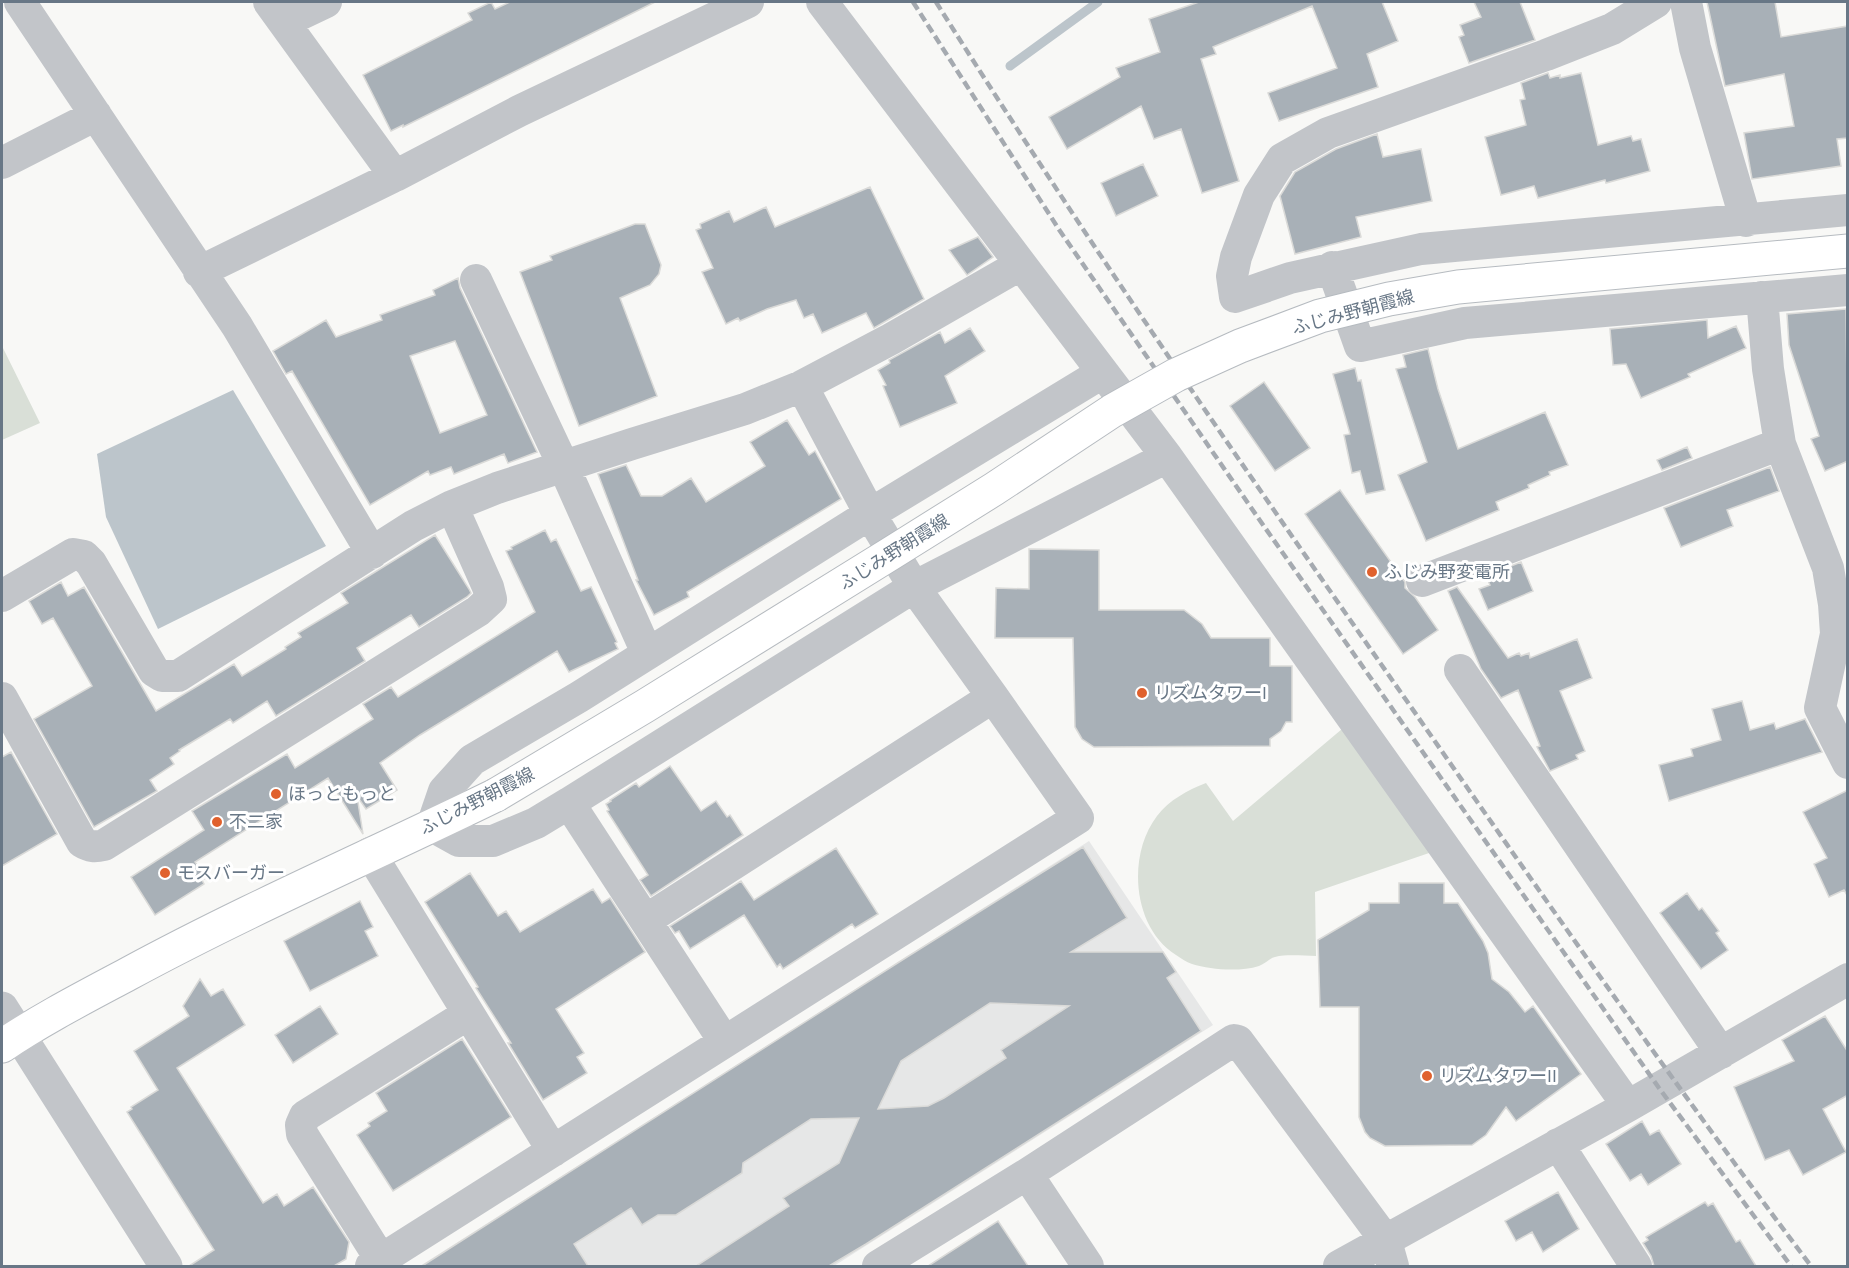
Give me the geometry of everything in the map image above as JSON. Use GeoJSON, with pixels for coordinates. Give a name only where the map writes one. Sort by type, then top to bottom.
{"type":"FeatureCollection","features":[{"type":"Feature","properties":{"kind":"main road","name":"ふじみ野朝霞線"},"geometry":{"type":"LineString","coordinates":[[7,1030],[370,853],[496,795],[645,706],[899,548],[1113,411],[1176,375],[1240,346],[1320,316],[1389,299],[1458,287],[1848,251]]}},
{"type":"Feature","properties":{"kind":"street"},"geometry":{"type":"LineString","coordinates":[[20,2],[237,326],[372,553]]}},
{"type":"Feature","properties":{"kind":"street"},"geometry":{"type":"LineString","coordinates":[[326,2],[277,12],[395,176]]}},
{"type":"Feature","properties":{"kind":"street"},"geometry":{"type":"LineString","coordinates":[[199,272],[395,176],[519,111],[748,2]]}},
{"type":"Feature","properties":{"kind":"street"},"geometry":{"type":"LineString","coordinates":[[822,2],[1167,457],[1628,1106]]}},
{"type":"Feature","properties":{"kind":"street"},"geometry":{"type":"LineString","coordinates":[[1656,2],[1612,29],[1503,71],[1328,133],[1282,159],[1259,195],[1236,257],[1232,276],[1235,297],[1290,278],[1332,267],[1421,249],[1848,210]]}},
{"type":"Feature","properties":{"kind":"street"},"geometry":{"type":"LineString","coordinates":[[1686,2],[1695,48],[1746,220]]}},
{"type":"Feature","properties":{"kind":"street"},"geometry":{"type":"LineString","coordinates":[[2,163],[96,115]]}},
{"type":"Feature","properties":{"kind":"street"},"geometry":{"type":"LineString","coordinates":[[2,596],[72,554],[84,556],[91,563],[154,671],[162,676],[178,676],[413,526],[452,506],[497,488],[745,409],[802,386],[891,339],[1020,265]]}},
{"type":"Feature","properties":{"kind":"street"},"geometry":{"type":"LineString","coordinates":[[1332,267],[1360,346],[1465,323],[1848,290]]}},
{"type":"Feature","properties":{"kind":"street"},"geometry":{"type":"LineString","coordinates":[[477,280],[647,653]]}},
{"type":"Feature","properties":{"kind":"street"},"geometry":{"type":"LineString","coordinates":[[1762,297],[1768,369],[1780,444],[1828,568],[1834,604],[1836,634],[1820,708],[1848,763]]}},
{"type":"Feature","properties":{"kind":"street"},"geometry":{"type":"LineString","coordinates":[[1102,373],[870,514],[579,697],[472,760],[444,791],[432,826],[459,841],[493,841],[536,823],[914,587],[1167,457]]}},
{"type":"Feature","properties":{"kind":"street"},"geometry":{"type":"LineString","coordinates":[[468,1014],[304,1116],[301,1125],[302,1134],[376,1263],[1078,818],[914,587],[870,514],[802,386]]}},
{"type":"Feature","properties":{"kind":"street"},"geometry":{"type":"LineString","coordinates":[[1422,581],[1780,444]]}},
{"type":"Feature","properties":{"kind":"street"},"geometry":{"type":"LineString","coordinates":[[2,698],[82,842],[87,846],[104,845],[478,611],[491,599],[488,587],[452,506]]}},
{"type":"Feature","properties":{"kind":"street"},"geometry":{"type":"LineString","coordinates":[[1460,670],[1721,1053]]}},
{"type":"Feature","properties":{"kind":"street"},"geometry":{"type":"LineString","coordinates":[[646,920],[993,697]]}},
{"type":"Feature","properties":{"kind":"street"},"geometry":{"type":"LineString","coordinates":[[569,802],[724,1041]]}},
{"type":"Feature","properties":{"kind":"street"},"geometry":{"type":"LineString","coordinates":[[370,853],[553,1150]]}},
{"type":"Feature","properties":{"kind":"street"},"geometry":{"type":"LineString","coordinates":[[1339,1266],[1390,1254],[1558,1144],[1848,979]]}},
{"type":"Feature","properties":{"kind":"street"},"geometry":{"type":"LineString","coordinates":[[7,1030],[166,1266]]}},
{"type":"Feature","properties":{"kind":"street"},"geometry":{"type":"LineString","coordinates":[[878,1266],[1027,1174],[1234,1040],[1238,1041],[1390,1254]]}},
{"type":"Feature","properties":{"kind":"street"},"geometry":{"type":"LineString","coordinates":[[1558,1144],[1636,1266]]}},
{"type":"Feature","properties":{"kind":"street"},"geometry":{"type":"LineString","coordinates":[[1027,1174],[1088,1266]]}},
{"type":"Feature","properties":{"kind":"shaded area"},"geometry":{"type":"Polygon","coordinates":[[[2,346],[40,423],[2,440],[2,346]]]}},
{"type":"Feature","properties":{"kind":"shaded area"},"geometry":{"type":"Polygon","coordinates":[[[233,390],[326,546],[158,629],[106,517],[97,454],[233,390]]]}},
{"type":"Feature","properties":{"kind":"shaded area"},"geometry":{"type":"Polygon","coordinates":[[[1342,729],[1432,852],[1315,892],[1316,956],[1280,956],[1259,966],[1234,970],[1200,966],[1176,955],[1161,943],[1150,927],[1139,890],[1138,870],[1141,850],[1147,832],[1157,816],[1179,796],[1206,783],[1233,821],[1342,729]]]}},
{"type":"Feature","properties":{"kind":"shaded area"},"geometry":{"type":"Polygon","coordinates":[[[1089,841],[1213,1025],[834,1266],[420,1266],[1089,841]]]}},
{"type":"Feature","properties":{"kind":"building"},"geometry":{"type":"Polygon","coordinates":[[[491,2],[495,9],[510,2],[655,2],[391,131],[363,75],[472,20],[468,13],[491,2]]]}},
{"type":"Feature","properties":{"kind":"building"},"geometry":{"type":"Polygon","coordinates":[[[1199,2],[1382,2],[1398,41],[1367,54],[1378,87],[1279,121],[1268,93],[1337,68],[1312,6],[1213,47],[1216,54],[1201,59],[1239,181],[1202,193],[1181,129],[1154,139],[1141,106],[1067,149],[1049,117],[1120,77],[1116,68],[1160,52],[1149,19],[1199,2]]]}},
{"type":"Feature","properties":{"kind":"building"},"geometry":{"type":"Polygon","coordinates":[[[1474,2],[1520,2],[1535,40],[1469,63],[1459,37],[1464,35],[1460,25],[1481,17],[1474,2]]]}},
{"type":"Feature","properties":{"kind":"building"},"geometry":{"type":"Polygon","coordinates":[[[1707,2],[1775,2],[1781,37],[1848,26],[1848,138],[1837,139],[1841,166],[1752,179],[1744,133],[1794,126],[1784,74],[1725,86],[1707,2]]]}},
{"type":"Feature","properties":{"kind":"building"},"geometry":{"type":"Polygon","coordinates":[[[1548,73],[1550,78],[1560,75],[1560,78],[1581,73],[1598,145],[1631,136],[1633,141],[1641,139],[1650,171],[1538,198],[1534,186],[1501,195],[1485,137],[1526,125],[1520,100],[1525,99],[1521,83],[1548,73]]]}},
{"type":"Feature","properties":{"kind":"building"},"geometry":{"type":"Polygon","coordinates":[[[1377,134],[1383,157],[1421,149],[1432,201],[1356,217],[1361,237],[1295,254],[1280,196],[1295,172],[1336,149],[1377,134]]]}},
{"type":"Feature","properties":{"kind":"building"},"geometry":{"type":"Polygon","coordinates":[[[1143,164],[1158,196],[1116,216],[1101,183],[1143,164]]]}},
{"type":"Feature","properties":{"kind":"building"},"geometry":{"type":"Polygon","coordinates":[[[870,187],[924,299],[874,328],[866,313],[822,333],[813,314],[804,318],[796,300],[726,324],[702,272],[713,268],[696,230],[701,228],[700,224],[729,211],[734,222],[766,207],[775,227],[870,187]]]}},
{"type":"Feature","properties":{"kind":"building"},"geometry":{"type":"Polygon","coordinates":[[[635,224],[645,224],[661,265],[659,274],[650,285],[620,298],[657,396],[579,426],[520,272],[552,260],[550,256],[635,224]]]}},
{"type":"Feature","properties":{"kind":"building"},"geometry":{"type":"Polygon","coordinates":[[[978,237],[993,257],[967,275],[949,250],[978,237]]]}},
{"type":"Feature","properties":{"kind":"building"},"geometry":{"type":"Polygon","coordinates":[[[458,278],[460,288],[537,452],[508,463],[504,454],[454,474],[451,467],[430,475],[428,471],[370,505],[292,371],[286,374],[273,351],[326,320],[336,337],[382,320],[380,315],[435,295],[433,290],[458,278]],[[455,341],[410,356],[440,433],[487,415],[455,341]]]}},
{"type":"Feature","properties":{"kind":"building"},"geometry":{"type":"Polygon","coordinates":[[[1846,309],[1848,461],[1825,471],[1811,439],[1819,436],[1789,345],[1787,314],[1846,309]]]}},
{"type":"Feature","properties":{"kind":"building"},"geometry":{"type":"Polygon","coordinates":[[[1707,320],[1708,338],[1736,326],[1746,348],[1688,374],[1690,377],[1641,398],[1626,364],[1613,365],[1610,329],[1707,320]]]}},
{"type":"Feature","properties":{"kind":"building"},"geometry":{"type":"Polygon","coordinates":[[[970,328],[985,351],[945,376],[957,403],[900,427],[883,386],[886,385],[878,370],[890,363],[889,360],[940,332],[945,343],[970,328]]]}},
{"type":"Feature","properties":{"kind":"building"},"geometry":{"type":"Polygon","coordinates":[[[1428,349],[1438,389],[1458,449],[1545,412],[1568,465],[1549,472],[1550,475],[1528,485],[1529,488],[1496,502],[1499,510],[1426,541],[1398,475],[1427,462],[1396,369],[1406,367],[1403,355],[1428,349]]]}},
{"type":"Feature","properties":{"kind":"building"},"geometry":{"type":"Polygon","coordinates":[[[1355,368],[1358,381],[1361,380],[1385,490],[1366,494],[1360,471],[1352,473],[1344,435],[1350,434],[1333,374],[1355,368]]]}},
{"type":"Feature","properties":{"kind":"building"},"geometry":{"type":"Polygon","coordinates":[[[1264,382],[1310,448],[1275,471],[1230,406],[1264,382]]]}},
{"type":"Feature","properties":{"kind":"building"},"geometry":{"type":"Polygon","coordinates":[[[787,420],[809,455],[815,451],[841,499],[687,592],[689,597],[654,615],[636,580],[638,580],[598,474],[626,465],[641,496],[662,496],[691,478],[706,502],[765,466],[750,442],[787,420]]]}},
{"type":"Feature","properties":{"kind":"building"},"geometry":{"type":"Polygon","coordinates":[[[1687,447],[1692,458],[1662,470],[1657,460],[1687,447]]]}},
{"type":"Feature","properties":{"kind":"building"},"geometry":{"type":"Polygon","coordinates":[[[1770,467],[1779,491],[1727,510],[1733,526],[1681,547],[1664,508],[1770,467]]]}},
{"type":"Feature","properties":{"kind":"building","name":"ふじみ野変電所"},"geometry":{"type":"Polygon","coordinates":[[[1340,490],[1405,582],[1405,588],[1415,597],[1438,630],[1403,654],[1305,514],[1340,490]]]}},
{"type":"Feature","properties":{"kind":"building"},"geometry":{"type":"Polygon","coordinates":[[[545,530],[551,542],[556,539],[581,591],[591,587],[617,642],[615,643],[618,649],[569,672],[557,651],[420,735],[380,763],[397,790],[366,809],[357,796],[363,834],[328,778],[195,862],[206,878],[202,880],[204,884],[155,915],[131,877],[204,830],[192,811],[287,754],[295,768],[373,719],[363,704],[391,687],[398,697],[535,612],[506,551],[545,530]]]}},
{"type":"Feature","properties":{"kind":"building"},"geometry":{"type":"Polygon","coordinates":[[[435,535],[469,589],[471,593],[467,597],[419,627],[411,615],[357,648],[365,661],[276,716],[267,701],[233,723],[230,719],[179,750],[170,758],[174,764],[150,780],[157,791],[94,827],[34,719],[92,686],[53,618],[42,624],[29,601],[61,582],[68,596],[84,587],[156,711],[234,664],[242,676],[286,649],[285,647],[301,637],[298,633],[348,603],[341,593],[435,535]]]}},
{"type":"Feature","properties":{"kind":"building","name":"リズムタワーI"},"geometry":{"type":"Polygon","coordinates":[[[1029,549],[1099,550],[1099,610],[1184,610],[1202,624],[1211,638],[1270,638],[1270,666],[1292,666],[1292,722],[1286,722],[1281,731],[1270,739],[1270,746],[1094,747],[1082,739],[1075,727],[1073,638],[995,638],[996,588],[1029,589],[1029,549]]]}},
{"type":"Feature","properties":{"kind":"building"},"geometry":{"type":"Polygon","coordinates":[[[1521,562],[1533,591],[1488,610],[1479,589],[1490,585],[1486,576],[1521,562]]]}},
{"type":"Feature","properties":{"kind":"building"},"geometry":{"type":"Polygon","coordinates":[[[1457,587],[1508,658],[1519,653],[1521,656],[1529,653],[1530,658],[1577,639],[1592,678],[1560,691],[1585,751],[1576,755],[1578,759],[1550,771],[1537,747],[1540,746],[1518,690],[1501,698],[1481,669],[1448,591],[1457,587]]]}},
{"type":"Feature","properties":{"kind":"building"},"geometry":{"type":"Polygon","coordinates":[[[1742,701],[1750,730],[1774,723],[1776,729],[1805,719],[1822,752],[1669,801],[1659,765],[1693,756],[1691,749],[1721,740],[1712,709],[1742,701]]]}},
{"type":"Feature","properties":{"kind":"building"},"geometry":{"type":"Polygon","coordinates":[[[11,752],[57,834],[2,866],[2,757],[11,752]]]}},
{"type":"Feature","properties":{"kind":"building"},"geometry":{"type":"Polygon","coordinates":[[[670,766],[701,811],[716,801],[727,817],[730,815],[743,835],[651,896],[640,880],[648,875],[607,811],[609,810],[606,804],[636,783],[639,787],[670,766]]]}},
{"type":"Feature","properties":{"kind":"building"},"geometry":{"type":"Polygon","coordinates":[[[1848,790],[1848,897],[1844,890],[1829,897],[1814,864],[1827,858],[1803,812],[1848,790]]]}},
{"type":"Feature","properties":{"kind":"building"},"geometry":{"type":"Polygon","coordinates":[[[1083,847],[1127,918],[1071,952],[1163,952],[1176,972],[1167,978],[1201,1031],[829,1266],[696,1266],[789,1206],[783,1198],[839,1163],[859,1118],[811,1119],[743,1163],[742,1173],[676,1215],[658,1215],[642,1225],[631,1208],[574,1244],[588,1266],[422,1266],[1083,847]],[[990,1003],[901,1061],[878,1109],[928,1106],[944,1098],[1006,1058],[1001,1050],[1069,1006],[990,1003]]]}},
{"type":"Feature","properties":{"kind":"building"},"geometry":{"type":"Polygon","coordinates":[[[836,848],[878,914],[855,928],[852,924],[783,969],[780,964],[777,967],[744,915],[690,949],[679,931],[675,933],[670,926],[741,881],[754,900],[836,848]]]}},
{"type":"Feature","properties":{"kind":"building"},"geometry":{"type":"Polygon","coordinates":[[[470,873],[498,916],[506,911],[520,932],[593,889],[602,903],[610,898],[645,952],[556,1009],[584,1053],[577,1057],[587,1073],[543,1100],[508,1043],[511,1043],[476,988],[478,987],[425,902],[470,873]]]}},
{"type":"Feature","properties":{"kind":"building"},"geometry":{"type":"Polygon","coordinates":[[[1399,883],[1444,883],[1444,903],[1458,903],[1483,941],[1488,953],[1492,979],[1509,992],[1525,1012],[1533,1006],[1581,1074],[1516,1121],[1506,1107],[1486,1135],[1472,1145],[1385,1146],[1370,1138],[1359,1117],[1359,1007],[1320,1007],[1318,940],[1369,910],[1369,903],[1399,903],[1399,883]]]}},
{"type":"Feature","properties":{"kind":"building"},"geometry":{"type":"Polygon","coordinates":[[[1687,893],[1699,910],[1702,908],[1719,931],[1716,933],[1728,950],[1701,969],[1660,913],[1687,893]]]}},
{"type":"Feature","properties":{"kind":"building"},"geometry":{"type":"Polygon","coordinates":[[[360,901],[373,927],[365,931],[378,956],[310,991],[284,941],[360,901]]]}},
{"type":"Feature","properties":{"kind":"building"},"geometry":{"type":"Polygon","coordinates":[[[200,979],[211,996],[223,989],[245,1025],[177,1068],[263,1203],[277,1194],[284,1206],[313,1187],[349,1242],[346,1259],[334,1266],[189,1266],[214,1250],[127,1112],[158,1090],[134,1051],[189,1016],[183,1006],[200,979]]]}},
{"type":"Feature","properties":{"kind":"building"},"geometry":{"type":"Polygon","coordinates":[[[320,1006],[338,1034],[293,1063],[275,1035],[320,1006]]]}},
{"type":"Feature","properties":{"kind":"building"},"geometry":{"type":"Polygon","coordinates":[[[1825,1016],[1848,1052],[1848,1095],[1823,1109],[1846,1152],[1803,1175],[1789,1150],[1765,1160],[1734,1087],[1794,1061],[1782,1040],[1825,1016]]]}},
{"type":"Feature","properties":{"kind":"building"},"geometry":{"type":"Polygon","coordinates":[[[462,1039],[511,1117],[393,1191],[357,1135],[370,1126],[368,1123],[387,1111],[376,1093],[462,1039]]]}},
{"type":"Feature","properties":{"kind":"building"},"geometry":{"type":"Polygon","coordinates":[[[1642,1121],[1650,1135],[1659,1130],[1681,1164],[1648,1185],[1641,1174],[1630,1181],[1606,1144],[1642,1121]]]}},
{"type":"Feature","properties":{"kind":"building"},"geometry":{"type":"Polygon","coordinates":[[[1558,1192],[1579,1229],[1543,1252],[1532,1232],[1516,1241],[1505,1221],[1558,1192]]]}},
{"type":"Feature","properties":{"kind":"building"},"geometry":{"type":"Polygon","coordinates":[[[1705,1202],[1708,1206],[1713,1203],[1736,1242],[1740,1240],[1756,1266],[1654,1266],[1643,1243],[1648,1240],[1646,1237],[1705,1202]]]}},
{"type":"Feature","properties":{"kind":"building"},"geometry":{"type":"Polygon","coordinates":[[[998,1221],[1028,1266],[928,1266],[998,1221]]]}},
{"type":"Feature","properties":{"kind":"waterway"},"geometry":{"type":"LineString","coordinates":[[1010,66],[1098,2]]}},
{"type":"Feature","properties":{"kind":"railway"},"geometry":{"type":"LineString","coordinates":[[913,2],[1060,231],[1261,522],[1659,1088],[1791,1266]]}},
{"type":"Feature","properties":{"kind":"railway"},"geometry":{"type":"LineString","coordinates":[[936,2],[1051,181],[1289,532],[1608,988],[1811,1266]]}},
{"type":"Feature","properties":{"kind":"place","name":"ふじみ野変電所"},"geometry":{"type":"Point","coordinates":[1372,572]}},
{"type":"Feature","properties":{"kind":"place","name":"リズムタワーI"},"geometry":{"type":"Point","coordinates":[1142,693]}},
{"type":"Feature","properties":{"kind":"place","name":"ほっともっと"},"geometry":{"type":"Point","coordinates":[276,794]}},
{"type":"Feature","properties":{"kind":"place","name":"不二家"},"geometry":{"type":"Point","coordinates":[217,822]}},
{"type":"Feature","properties":{"kind":"place","name":"モスバーガー"},"geometry":{"type":"Point","coordinates":[165,873]}},
{"type":"Feature","properties":{"kind":"place","name":"リズムタワーII"},"geometry":{"type":"Point","coordinates":[1427,1076]}}]}
